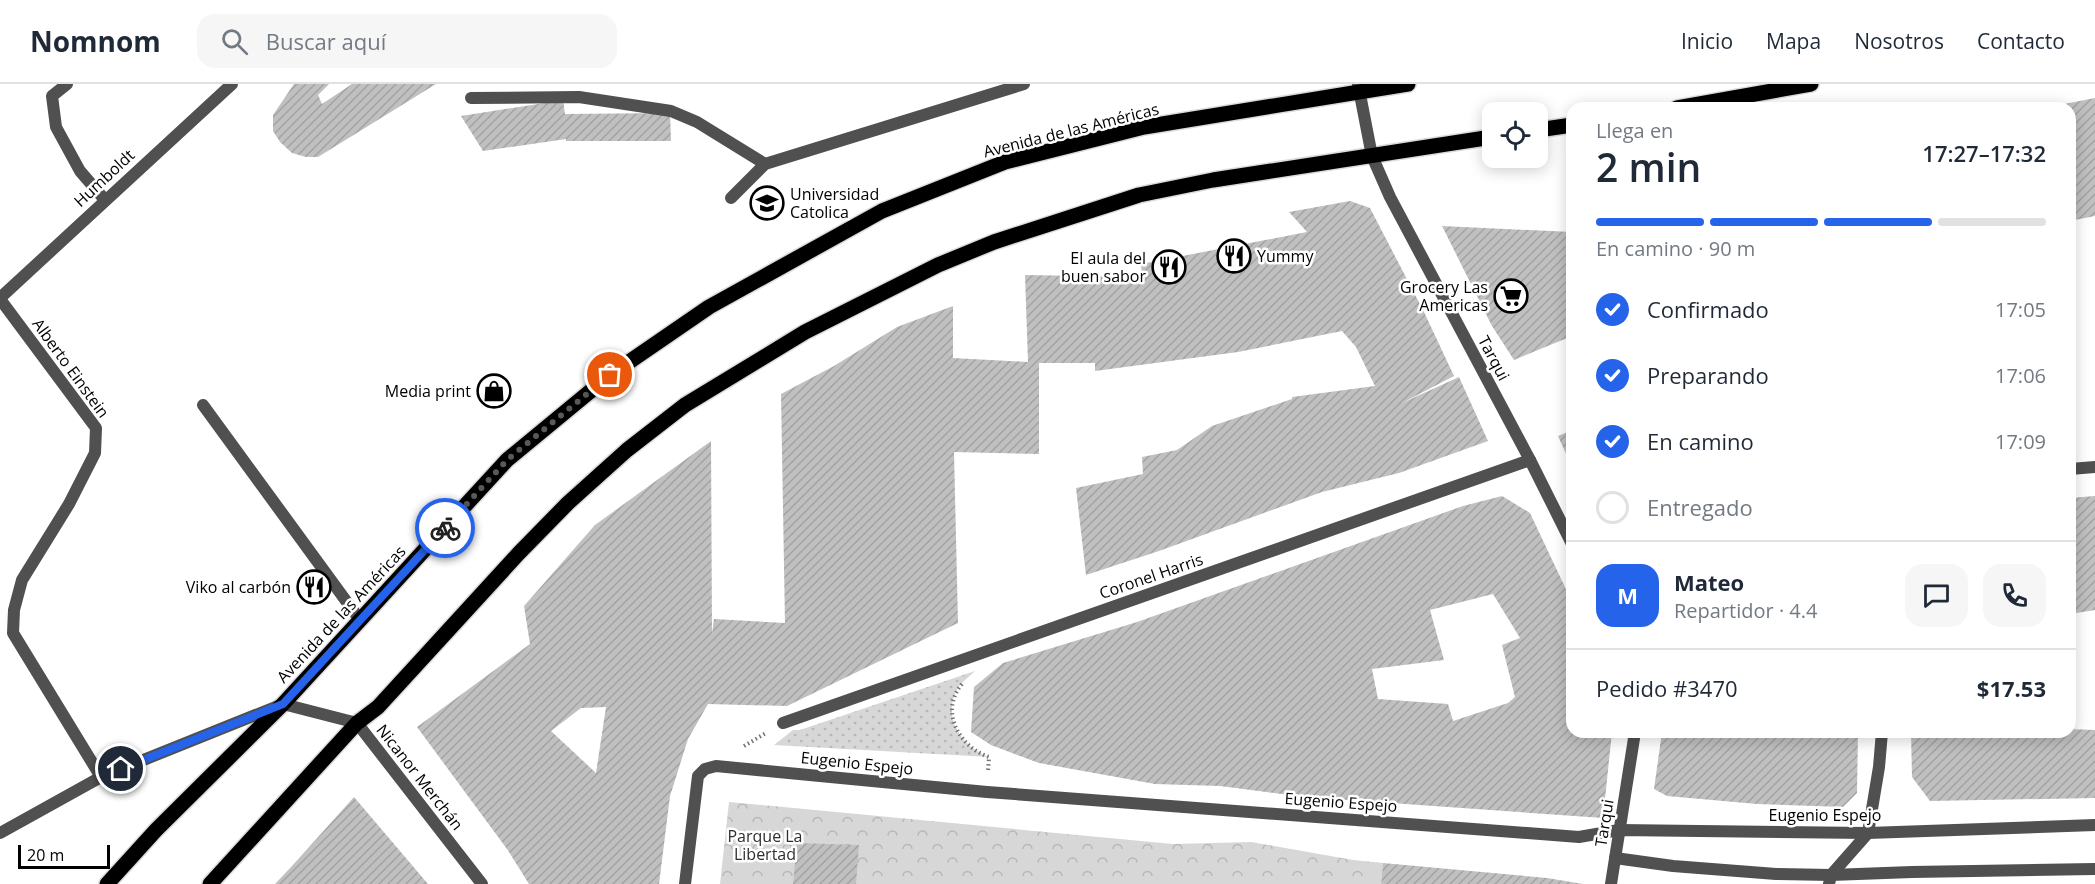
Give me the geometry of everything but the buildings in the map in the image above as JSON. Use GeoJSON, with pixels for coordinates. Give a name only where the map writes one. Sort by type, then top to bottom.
{"type":"FeatureCollection","features":[{"type":"Feature","properties":{"kind":"main road","name":"Avenida de las Américas"},"geometry":{"type":"LineString","coordinates":[[107,884],[156,830],[283,704],[507,460],[610,375],[708,307],[882,210],[1005,162],[1144,127],[1359,88],[1408,84]]}},
{"type":"Feature","properties":{"kind":"main road"},"geometry":{"type":"LineString","coordinates":[[1712,102],[1811,84]]}},
{"type":"Feature","properties":{"kind":"main road"},"geometry":{"type":"LineString","coordinates":[[1548,129],[1566,126]]}},
{"type":"Feature","properties":{"kind":"main road"},"geometry":{"type":"LineString","coordinates":[[210,884],[357,723],[378,707],[568,503],[627,450],[685,405],[805,332],[938,265],[994,242],[1058,220],[1150,193],[1212,180],[1482,139]]}},
{"type":"Feature","properties":{"kind":"street"},"geometry":{"type":"LineString","coordinates":[[68,84],[52,96],[56,127],[80,171],[105,200]]}},
{"type":"Feature","properties":{"kind":"street","name":"Humboldt"},"geometry":{"type":"LineString","coordinates":[[0,298],[232,84]]}},
{"type":"Feature","properties":{"kind":"street"},"geometry":{"type":"LineString","coordinates":[[731,198],[765,164],[1024,84]]}},
{"type":"Feature","properties":{"kind":"street","name":"Tarqui"},"geometry":{"type":"LineString","coordinates":[[1359,88],[1372,156],[1390,197],[1566,532]]}},
{"type":"Feature","properties":{"kind":"street"},"geometry":{"type":"LineString","coordinates":[[471,98],[579,97],[671,111],[697,122],[765,164]]}},
{"type":"Feature","properties":{"kind":"street","name":"Alberto Einstein"},"geometry":{"type":"LineString","coordinates":[[0,298],[96,428],[95,453],[69,504],[22,580],[14,610],[13,633],[101,777]]}},
{"type":"Feature","properties":{"kind":"street"},"geometry":{"type":"LineString","coordinates":[[203,405],[360,620]]}},
{"type":"Feature","properties":{"kind":"street","name":"Coronel Harris"},"geometry":{"type":"LineString","coordinates":[[783,723],[1530,460]]}},
{"type":"Feature","properties":{"kind":"street"},"geometry":{"type":"LineString","coordinates":[[2076,469],[2095,467]]}},
{"type":"Feature","properties":{"kind":"street"},"geometry":{"type":"LineString","coordinates":[[0,833],[101,777],[283,704]]}},
{"type":"Feature","properties":{"kind":"street","name":"Nicanor Merchán"},"geometry":{"type":"LineString","coordinates":[[283,704],[357,723],[482,884]]}},
{"type":"Feature","properties":{"kind":"street","name":"Tarqui"},"geometry":{"type":"LineString","coordinates":[[1611,884],[1634,738]]}},
{"type":"Feature","properties":{"kind":"street"},"geometry":{"type":"LineString","coordinates":[[1830,880],[1868,832],[1881,738]]}},
{"type":"Feature","properties":{"kind":"street","name":"Eugenio Espejo"},"geometry":{"type":"LineString","coordinates":[[684,884],[698,776],[705,769],[716,766],[987,792],[1579,837],[1620,830],[1868,832],[2095,825]]}},
{"type":"Feature","properties":{"kind":"street"},"geometry":{"type":"LineString","coordinates":[[1616,858],[1830,880],[1912,872],[2095,869]]}},
{"type":"Feature","properties":{"kind":"path"},"geometry":{"type":"LineString","coordinates":[[975,656],[975,671],[958,688],[952,710],[957,733],[973,750],[989,757],[987,792]]}},
{"type":"Feature","properties":{"kind":"green space"},"geometry":{"type":"Polygon","coordinates":[[[975,671],[958,688],[953,699],[953,720],[962,738],[970,746],[989,757],[774,745],[793,730],[800,730],[975,671]]]}},
{"type":"Feature","properties":{"kind":"green space","name":"Parque La Libertad"},"geometry":{"type":"Polygon","coordinates":[[[729,802],[1173,844],[1251,842],[1383,863],[1381,884],[720,884],[729,802]]]}},
{"type":"Feature","properties":{"kind":"way so far"},"geometry":{"type":"LineString","coordinates":[[445,528],[507,460],[610,375]]}},
{"type":"Feature","properties":{"kind":"place","name":"Universidad Catolica"},"geometry":{"type":"Point","coordinates":[767,203]}},
{"type":"Feature","properties":{"kind":"place","name":"Yummy"},"geometry":{"type":"Point","coordinates":[1234,256]}},
{"type":"Feature","properties":{"kind":"place","name":"El aula del buen sabor"},"geometry":{"type":"Point","coordinates":[1169,267]}},
{"type":"Feature","properties":{"kind":"place","name":"Grocery Las Americas"},"geometry":{"type":"Point","coordinates":[1511,296]}},
{"type":"Feature","properties":{"kind":"place","name":"Media print"},"geometry":{"type":"Point","coordinates":[494,391]}},
{"type":"Feature","properties":{"kind":"place","name":"Viko al carbón"},"geometry":{"type":"Point","coordinates":[314,587]}},
{"type":"Feature","properties":{"kind":"route"},"geometry":{"type":"LineString","coordinates":[[121,769],[283,704],[445,528]]}}]}
